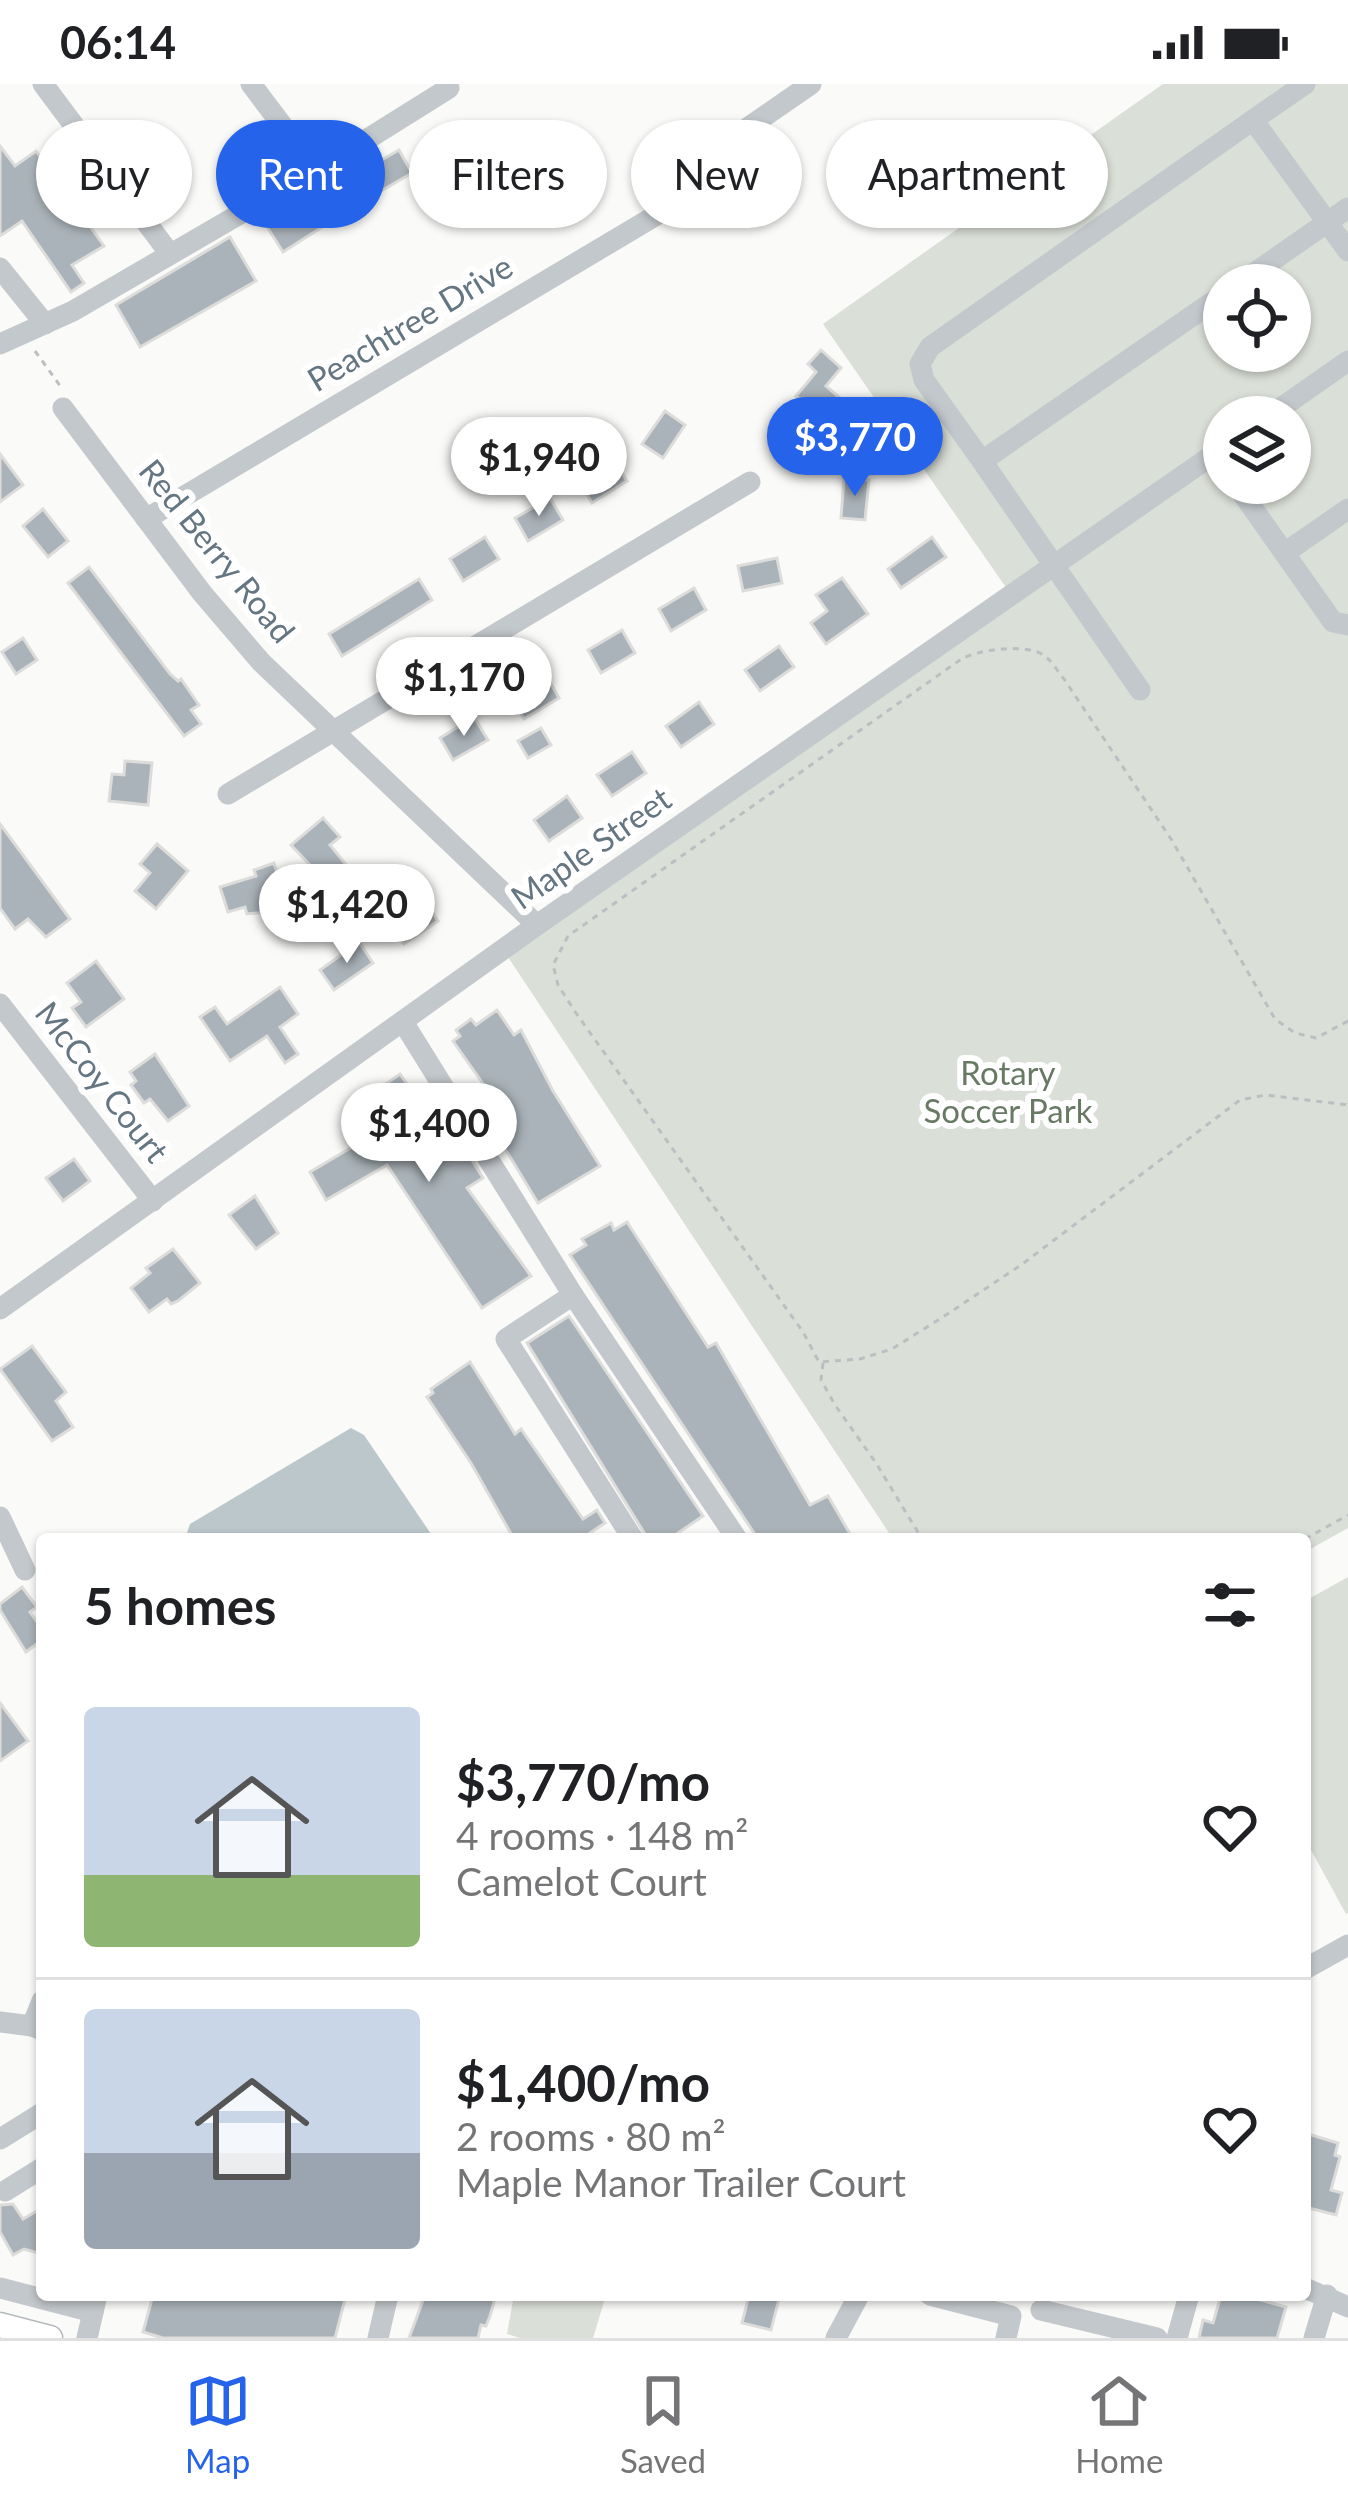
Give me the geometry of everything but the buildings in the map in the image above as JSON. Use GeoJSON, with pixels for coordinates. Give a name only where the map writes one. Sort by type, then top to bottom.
{"type":"FeatureCollection","features":[{"type":"Feature","properties":{"kind":"main road"},"geometry":{"type":"LineString","coordinates":[[0,2325],[50,2338]]}},
{"type":"Feature","properties":{"kind":"street"},"geometry":{"type":"LineString","coordinates":[[43,84],[170,254]]}},
{"type":"Feature","properties":{"kind":"street"},"geometry":{"type":"LineString","coordinates":[[251,84],[278,120]]}},
{"type":"Feature","properties":{"kind":"street","name":"Peachtree Drive"},"geometry":{"type":"LineString","coordinates":[[146,518],[665,209],[784,91],[811,84]]}},
{"type":"Feature","properties":{"kind":"street"},"geometry":{"type":"LineString","coordinates":[[1140,690],[924,380],[920,364],[923,354],[1306,84]]}},
{"type":"Feature","properties":{"kind":"street"},"geometry":{"type":"LineString","coordinates":[[385,127],[449,88]]}},
{"type":"Feature","properties":{"kind":"street"},"geometry":{"type":"LineString","coordinates":[[1253,120],[1348,251]]}},
{"type":"Feature","properties":{"kind":"street"},"geometry":{"type":"LineString","coordinates":[[1268,264],[1348,208]]}},
{"type":"Feature","properties":{"kind":"street"},"geometry":{"type":"LineString","coordinates":[[0,344],[216,228]]}},
{"type":"Feature","properties":{"kind":"street"},"geometry":{"type":"LineString","coordinates":[[0,268],[34,329]]}},
{"type":"Feature","properties":{"kind":"street"},"geometry":{"type":"LineString","coordinates":[[982,461],[1203,308]]}},
{"type":"Feature","properties":{"kind":"street"},"geometry":{"type":"LineString","coordinates":[[1298,396],[1348,361]]}},
{"type":"Feature","properties":{"kind":"street","name":"Red Berry Road"},"geometry":{"type":"LineString","coordinates":[[63,408],[232,630],[331,732],[537,925]]}},
{"type":"Feature","properties":{"kind":"street","name":"Maple Street"},"geometry":{"type":"LineString","coordinates":[[0,1309],[537,925],[1052,566],[1203,469]]}},
{"type":"Feature","properties":{"kind":"street"},"geometry":{"type":"LineString","coordinates":[[228,794],[750,482]]}},
{"type":"Feature","properties":{"kind":"street"},"geometry":{"type":"LineString","coordinates":[[1251,504],[1334,622],[1348,625]]}},
{"type":"Feature","properties":{"kind":"street"},"geometry":{"type":"LineString","coordinates":[[1286,552],[1348,509]]}},
{"type":"Feature","properties":{"kind":"street","name":"McCoy Court"},"geometry":{"type":"LineString","coordinates":[[0,1004],[153,1201]]}},
{"type":"Feature","properties":{"kind":"street"},"geometry":{"type":"LineString","coordinates":[[403,1022],[573,1295],[733,1533]]}},
{"type":"Feature","properties":{"kind":"street"},"geometry":{"type":"LineString","coordinates":[[573,1295],[506,1339],[629,1533]]}},
{"type":"Feature","properties":{"kind":"street"},"geometry":{"type":"LineString","coordinates":[[0,1517],[25,1570]]}},
{"type":"Feature","properties":{"kind":"street"},"geometry":{"type":"LineString","coordinates":[[1311,1966],[1348,1946]]}},
{"type":"Feature","properties":{"kind":"street"},"geometry":{"type":"LineString","coordinates":[[0,2022],[36,2028]]}},
{"type":"Feature","properties":{"kind":"street"},"geometry":{"type":"LineString","coordinates":[[0,2139],[36,2117]]}},
{"type":"Feature","properties":{"kind":"street"},"geometry":{"type":"LineString","coordinates":[[5,2191],[36,2172]]}},
{"type":"Feature","properties":{"kind":"street"},"geometry":{"type":"LineString","coordinates":[[0,2288],[36,2294]]}},
{"type":"Feature","properties":{"kind":"street"},"geometry":{"type":"LineString","coordinates":[[1315,2338],[1316,2292],[1348,2307]]}},
{"type":"Feature","properties":{"kind":"street"},"geometry":{"type":"LineString","coordinates":[[378,2338],[387,2301]]}},
{"type":"Feature","properties":{"kind":"street"},"geometry":{"type":"LineString","coordinates":[[836,2338],[856,2301]]}},
{"type":"Feature","properties":{"kind":"street"},"geometry":{"type":"LineString","coordinates":[[1177,2338],[1187,2301]]}},
{"type":"Feature","properties":{"kind":"street"},"geometry":{"type":"LineString","coordinates":[[87,2338],[95,2303]]}},
{"type":"Feature","properties":{"kind":"street"},"geometry":{"type":"LineString","coordinates":[[999,2303],[1011,2316],[1006,2338]]}},
{"type":"Feature","properties":{"kind":"street"},"geometry":{"type":"LineString","coordinates":[[1041,2309],[1157,2338]]}},
{"type":"Feature","properties":{"kind":"path"},"geometry":{"type":"LineString","coordinates":[[34,329],[69,399],[63,408]]}},
{"type":"Feature","properties":{"kind":"path"},"geometry":{"type":"LineString","coordinates":[[1348,1021],[1316,1038],[1295,1033],[1275,1019],[1161,823],[1046,656],[990,650],[974,651],[960,659],[568,936],[553,965],[558,985],[576,1013],[802,1332],[819,1363],[860,1359],[892,1349],[943,1318],[1240,1100],[1266,1095],[1348,1105]]}},
{"type":"Feature","properties":{"kind":"path"},"geometry":{"type":"LineString","coordinates":[[823,1363],[821,1380],[835,1406],[918,1533]]}},
{"type":"Feature","properties":{"kind":"path"},"geometry":{"type":"LineString","coordinates":[[1311,1536],[1348,1515]]}},
{"type":"Feature","properties":{"kind":"green space","name":"Rotary Soccer Park"},"geometry":{"type":"Polygon","coordinates":[[[1163,84],[1348,84],[1348,1528],[1311,1549],[1311,1533],[889,1533],[508,957],[1014,599],[823,324],[959,228],[1108,228],[1108,123],[1163,84]]]}},
{"type":"Feature","properties":{"kind":"green space"},"geometry":{"type":"Polygon","coordinates":[[[1348,1577],[1346,1914],[1311,1850],[1311,1598],[1348,1577]]]}},
{"type":"Feature","properties":{"kind":"green space"},"geometry":{"type":"Polygon","coordinates":[[[513,2301],[604,2301],[593,2338],[507,2334],[513,2301]]]}},
{"type":"Feature","properties":{"kind":"shaded area"},"geometry":{"type":"Polygon","coordinates":[[[351,1428],[364,1435],[430,1533],[187,1533],[190,1524],[351,1428]]]}}]}
